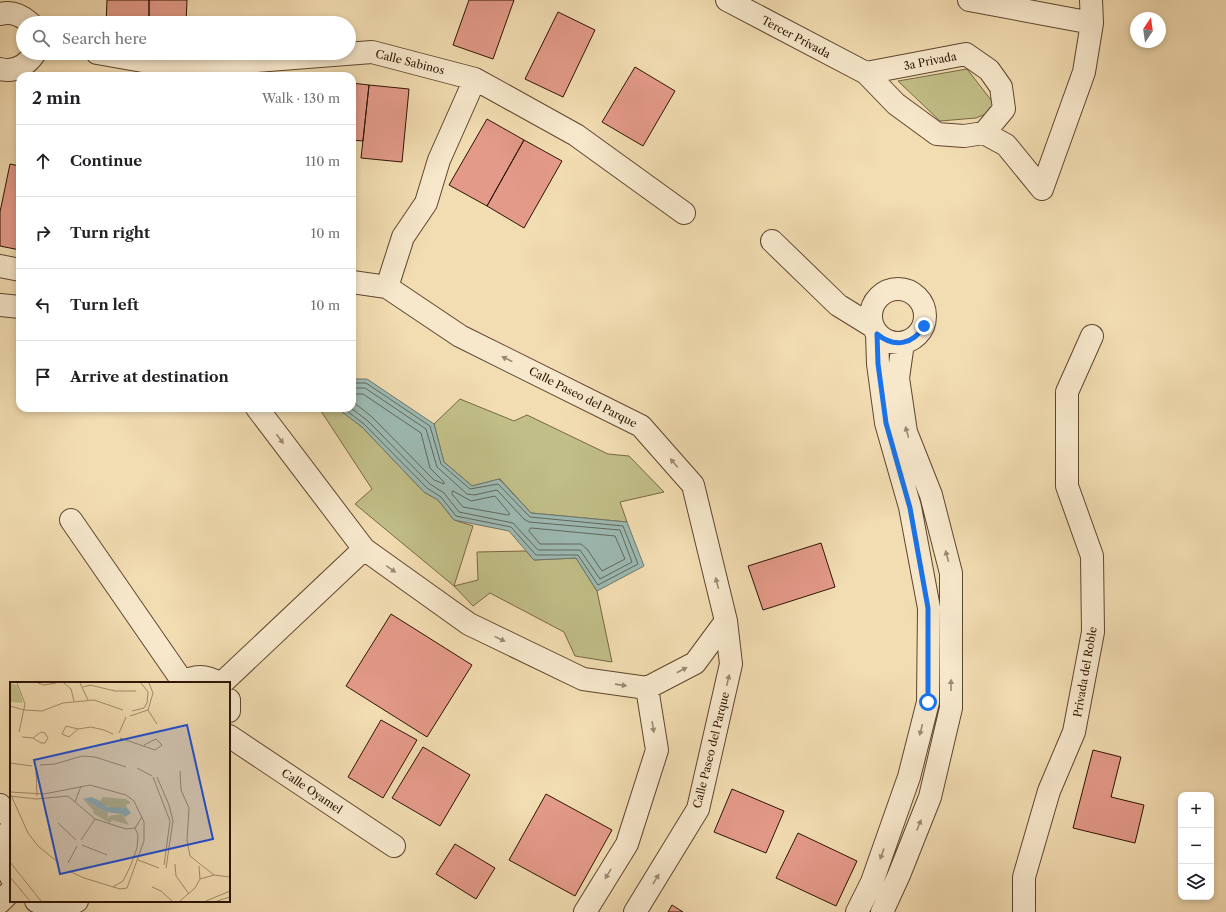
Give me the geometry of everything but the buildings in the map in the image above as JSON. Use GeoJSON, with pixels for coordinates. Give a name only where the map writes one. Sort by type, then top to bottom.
{"type":"FeatureCollection","features":[{"type":"Feature","properties":{"kind":"street","name":"Tercer Privada"},"geometry":{"type":"LineString","coordinates":[[727,0],[866,73]]}},
{"type":"Feature","properties":{"kind":"street"},"geometry":{"type":"LineString","coordinates":[[969,0],[1092,23]]}},
{"type":"Feature","properties":{"kind":"street"},"geometry":{"type":"LineString","coordinates":[[866,73],[896,104],[937,134],[964,136],[984,133],[1006,144],[1042,189],[1084,72],[1092,23],[1091,0]]}},
{"type":"Feature","properties":{"kind":"street","name":"Calle Sabinos"},"geometry":{"type":"LineString","coordinates":[[356,53],[372,52],[475,79],[576,135],[684,213]]}},
{"type":"Feature","properties":{"kind":"street","name":"3a Privada"},"geometry":{"type":"LineString","coordinates":[[866,73],[966,54],[989,70],[1001,87],[1004,108],[984,133]]}},
{"type":"Feature","properties":{"kind":"street"},"geometry":{"type":"LineString","coordinates":[[1,73],[22,67],[31,60]]}},
{"type":"Feature","properties":{"kind":"street","name":"Calle Sabinos"},"geometry":{"type":"LineString","coordinates":[[137,60],[154,63],[269,60]]}},
{"type":"Feature","properties":{"kind":"street"},"geometry":{"type":"LineString","coordinates":[[387,287],[403,237],[426,203],[438,160],[475,79]]}},
{"type":"Feature","properties":{"kind":"street"},"geometry":{"type":"LineString","coordinates":[[772,241],[838,305],[874,330],[889,342],[903,343],[912,340],[919,334],[924,326],[926,316],[924,307],[919,298],[912,292],[903,289],[893,289],[884,292],[877,298],[871,312],[874,330],[886,423],[910,508],[928,608],[928,702],[910,777],[872,882],[857,912]]}},
{"type":"Feature","properties":{"kind":"street"},"geometry":{"type":"LineString","coordinates":[[0,266],[16,269]]}},
{"type":"Feature","properties":{"kind":"street","name":"Calle Paseo del Parque"},"geometry":{"type":"LineString","coordinates":[[356,283],[387,287],[460,336],[641,426],[693,485],[726,621],[731,664],[698,808],[635,912]]}},
{"type":"Feature","properties":{"kind":"street"},"geometry":{"type":"LineString","coordinates":[[0,305],[16,307]]}},
{"type":"Feature","properties":{"kind":"street","name":"Privada del Roble"},"geometry":{"type":"LineString","coordinates":[[1024,912],[1024,877],[1049,791],[1074,732],[1093,632],[1092,556],[1067,486],[1067,392],[1092,336]]}},
{"type":"Feature","properties":{"kind":"street"},"geometry":{"type":"LineString","coordinates":[[882,912],[899,875],[930,797],[952,708],[951,573],[931,495],[906,432],[898,378],[903,343]]}},
{"type":"Feature","properties":{"kind":"street"},"geometry":{"type":"LineString","coordinates":[[260,412],[364,549],[469,624],[583,679],[647,688],[694,664],[726,621]]}},
{"type":"Feature","properties":{"kind":"street"},"geometry":{"type":"LineString","coordinates":[[71,520],[182,682]]}},
{"type":"Feature","properties":{"kind":"street"},"geometry":{"type":"LineString","coordinates":[[223,682],[364,549]]}},
{"type":"Feature","properties":{"kind":"street"},"geometry":{"type":"LineString","coordinates":[[184,682],[192,677],[202,676],[217,682]]}},
{"type":"Feature","properties":{"kind":"street"},"geometry":{"type":"LineString","coordinates":[[585,912],[627,844],[657,750],[647,688]]}},
{"type":"Feature","properties":{"kind":"street","name":"Calle Oyamel"},"geometry":{"type":"LineString","coordinates":[[230,737],[394,846]]}},
{"type":"Feature","properties":{"kind":"street"},"geometry":{"type":"LineString","coordinates":[[0,805],[10,818]]}},
{"type":"Feature","properties":{"kind":"street"},"geometry":{"type":"LineString","coordinates":[[10,831],[5,847],[6,860],[10,874]]}},
{"type":"Feature","properties":{"kind":"street"},"geometry":{"type":"LineString","coordinates":[[0,902],[10,892]]}},
{"type":"Feature","properties":{"kind":"street"},"geometry":{"type":"LineString","coordinates":[[39,902],[52,906],[81,905]]}},
{"type":"Feature","properties":{"kind":"shaded area"},"geometry":{"type":"Polygon","coordinates":[[[967,69],[998,109],[976,118],[940,121],[898,81],[967,69]]]}},
{"type":"Feature","properties":{"kind":"shaded area"},"geometry":{"type":"Polygon","coordinates":[[[460,399],[514,421],[527,415],[608,454],[629,456],[664,492],[620,502],[627,522],[531,513],[500,479],[472,486],[444,462],[434,424],[460,399]]]}},
{"type":"Feature","properties":{"kind":"shaded area"},"geometry":{"type":"Polygon","coordinates":[[[322,412],[342,412],[362,427],[424,492],[438,500],[454,520],[473,526],[454,586],[355,504],[372,489],[322,412]]]}},
{"type":"Feature","properties":{"kind":"shaded area"},"geometry":{"type":"Polygon","coordinates":[[[526,551],[534,560],[576,558],[597,591],[612,662],[575,656],[564,632],[490,593],[473,606],[454,586],[478,580],[477,552],[526,551]]]}},
{"type":"Feature","properties":{"kind":"water"},"geometry":{"type":"Polygon","coordinates":[[[356,379],[367,379],[434,424],[444,462],[472,486],[499,479],[531,513],[627,522],[644,566],[597,591],[576,558],[534,560],[509,531],[454,520],[438,500],[424,492],[362,427],[342,412],[356,412],[356,379]]]}},
{"type":"Feature","properties":{"kind":"route"},"geometry":{"type":"LineString","coordinates":[[924,326],[919,334],[912,340],[903,343],[893,343],[884,340],[877,334],[878,364],[886,423],[910,508],[928,608],[928,702]]}}]}
